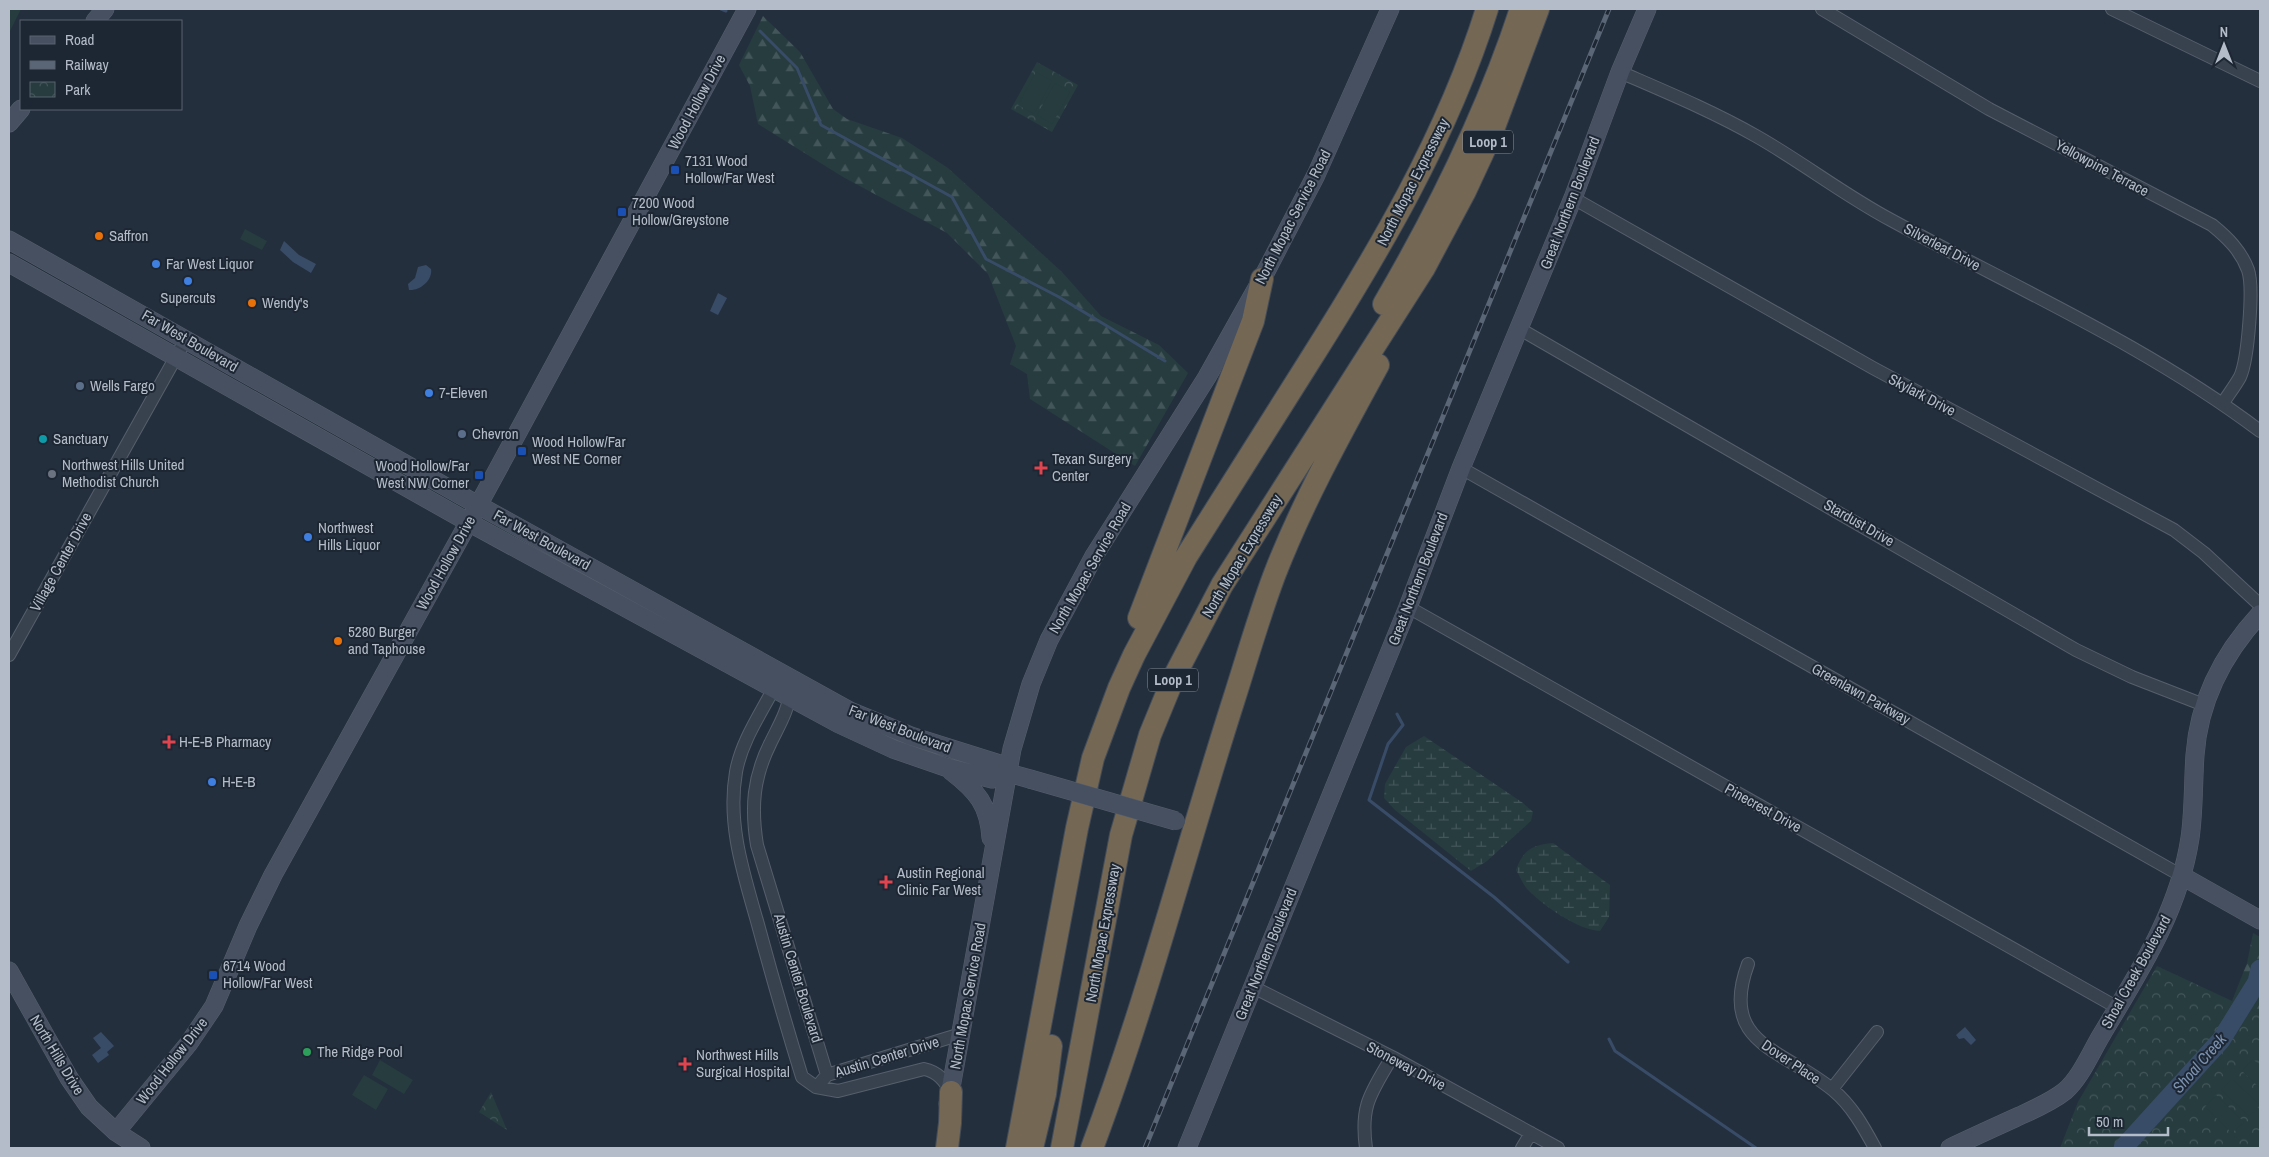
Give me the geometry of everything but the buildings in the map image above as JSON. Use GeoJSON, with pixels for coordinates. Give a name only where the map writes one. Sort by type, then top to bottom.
{"type":"FeatureCollection","features":[{"type":"Feature","properties":{"kind":"highway","name":"North Mopac Expressway"},"geometry":{"type":"LineString","coordinates":[[1022,1148],[1077,828],[1093,758],[1119,688],[1161,601],[1186,557],[1356,288],[1394,224],[1447,114],[1487,9]]}},
{"type":"Feature","properties":{"kind":"highway"},"geometry":{"type":"LineString","coordinates":[[1022,1148],[1050,1052],[1070,922],[1086,842],[1105,773],[1140,675],[1162,629],[1197,566],[1369,295],[1404,234],[1459,122],[1502,9]]}},
{"type":"Feature","properties":{"kind":"highway"},"geometry":{"type":"LineString","coordinates":[[1048,1148],[1065,1071],[1106,839],[1123,777],[1158,681],[1179,634],[1214,573],[1384,304],[1422,239],[1475,130],[1520,9]]}},
{"type":"Feature","properties":{"kind":"highway","name":"North Mopac Expressway"},"geometry":{"type":"LineString","coordinates":[[1062,1148],[1121,836],[1150,735],[1173,678],[1222,584],[1424,268],[1465,191],[1491,135],[1538,9]]}},
{"type":"Feature","properties":{"kind":"highway"},"geometry":{"type":"LineString","coordinates":[[1092,1148],[1109,1103],[1160,947],[1185,824],[1275,574],[1319,476],[1404,318],[1424,268]]}},
{"type":"Feature","properties":{"kind":"highway"},"geometry":{"type":"LineString","coordinates":[[1119,688],[1129,645],[1253,321],[1262,279]]}},
{"type":"Feature","properties":{"kind":"highway"},"geometry":{"type":"LineString","coordinates":[[946,1148],[950,1123],[951,1092]]}},
{"type":"Feature","properties":{"kind":"street"},"geometry":{"type":"LineString","coordinates":[[96,20],[105,9]]}},
{"type":"Feature","properties":{"kind":"street","name":"Wood Hollow Drive"},"geometry":{"type":"LineString","coordinates":[[116,1132],[186,1047],[214,1006],[248,926],[273,875],[478,505],[747,9]]}},
{"type":"Feature","properties":{"kind":"street","name":"North Mopac Service Road"},"geometry":{"type":"LineString","coordinates":[[936,1148],[951,1092],[1012,749],[1031,684],[1068,602],[1132,495],[1219,357],[1262,279],[1324,158],[1390,9]]}},
{"type":"Feature","properties":{"kind":"street","name":"Great Northern Boulevard"},"geometry":{"type":"LineString","coordinates":[[1187,1148],[1408,607],[1461,468],[1520,329],[1573,198],[1620,72],[1647,9]]}},
{"type":"Feature","properties":{"kind":"street","name":"Yellowpine Terrace"},"geometry":{"type":"LineString","coordinates":[[1822,9],[1989,109],[2212,225],[2230,240],[2249,272],[2251,290],[2245,359],[2240,376],[2223,403]]}},
{"type":"Feature","properties":{"kind":"street"},"geometry":{"type":"LineString","coordinates":[[2112,9],[2221,60],[2260,82]]}},
{"type":"Feature","properties":{"kind":"street","name":"Silverleaf Drive"},"geometry":{"type":"LineString","coordinates":[[1620,72],[1707,111],[1754,135],[1888,219],[2129,345],[2223,403],[2260,431]]}},
{"type":"Feature","properties":{"kind":"street"},"geometry":{"type":"LineString","coordinates":[[9,123],[20,110]]}},
{"type":"Feature","properties":{"kind":"street","name":"Skylark Drive"},"geometry":{"type":"LineString","coordinates":[[1573,198],[1873,368],[2174,530],[2204,553],[2260,605]]}},
{"type":"Feature","properties":{"kind":"street","name":"Far West Boulevard"},"geometry":{"type":"LineString","coordinates":[[9,240],[478,505],[853,712],[911,736],[997,763],[1008,773],[1185,824]]}},
{"type":"Feature","properties":{"kind":"street","name":"Far West Boulevard"},"geometry":{"type":"LineString","coordinates":[[9,263],[468,522],[790,699],[893,749],[992,779],[1008,773]]}},
{"type":"Feature","properties":{"kind":"street","name":"Stardust Drive"},"geometry":{"type":"LineString","coordinates":[[1520,329],[2076,650],[2132,677],[2204,705]]}},
{"type":"Feature","properties":{"kind":"street","name":"Village Center Drive"},"geometry":{"type":"LineString","coordinates":[[9,655],[186,339]]}},
{"type":"Feature","properties":{"kind":"street","name":"Greenlawn Parkway"},"geometry":{"type":"LineString","coordinates":[[1461,468],[2259,920]]}},
{"type":"Feature","properties":{"kind":"street","name":"Pinecrest Drive"},"geometry":{"type":"LineString","coordinates":[[1408,607],[2118,1008]]}},
{"type":"Feature","properties":{"kind":"street","name":"Shoal Creek Boulevard"},"geometry":{"type":"LineString","coordinates":[[1950,1148],[2045,1104],[2066,1089],[2081,1069],[2118,1008],[2162,930],[2182,876],[2191,829],[2198,728],[2204,705],[2216,675],[2228,653],[2260,614]]}},
{"type":"Feature","properties":{"kind":"street","name":"Austin Center Boulevard"},"geometry":{"type":"LineString","coordinates":[[790,678],[773,690],[744,746],[736,771],[732,806],[735,834],[771,974],[802,1077],[816,1088]]}},
{"type":"Feature","properties":{"kind":"street","name":"Austin Center Boulevard"},"geometry":{"type":"LineString","coordinates":[[790,678],[790,699],[785,715],[762,763],[753,801],[757,845],[827,1075]]}},
{"type":"Feature","properties":{"kind":"street"},"geometry":{"type":"LineString","coordinates":[[945,766],[970,787],[983,804],[990,826],[993,858]]}},
{"type":"Feature","properties":{"kind":"street"},"geometry":{"type":"LineString","coordinates":[[749,893],[768,881]]}},
{"type":"Feature","properties":{"kind":"street","name":"Dover Place"},"geometry":{"type":"LineString","coordinates":[[1748,964],[1741,984],[1742,1013],[1749,1031],[1765,1045],[1832,1089],[1856,1113],[1875,1148]]}},
{"type":"Feature","properties":{"kind":"street","name":"North Hills Drive"},"geometry":{"type":"LineString","coordinates":[[9,971],[69,1078],[89,1107],[116,1132],[141,1148]]}},
{"type":"Feature","properties":{"kind":"street","name":"Stoneway Drive"},"geometry":{"type":"LineString","coordinates":[[1253,986],[1392,1057],[1558,1148]]}},
{"type":"Feature","properties":{"kind":"street"},"geometry":{"type":"LineString","coordinates":[[1832,1089],[1876,1032]]}},
{"type":"Feature","properties":{"kind":"street","name":"Austin Center Drive"},"geometry":{"type":"LineString","coordinates":[[816,1088],[827,1075],[961,1034]]}},
{"type":"Feature","properties":{"kind":"street"},"geometry":{"type":"LineString","coordinates":[[1366,1148],[1363,1127],[1364,1111],[1369,1096],[1392,1057]]}},
{"type":"Feature","properties":{"kind":"street","name":"Austin Center Drive"},"geometry":{"type":"LineString","coordinates":[[816,1088],[838,1091],[924,1069],[932,1070],[940,1076],[951,1092]]}},
{"type":"Feature","properties":{"kind":"street"},"geometry":{"type":"LineString","coordinates":[[1522,1148],[1531,1133]]}},
{"type":"Feature","properties":{"kind":"green space"},"geometry":{"type":"Polygon","coordinates":[[[9,9],[21,9],[9,33],[9,9]]]}},
{"type":"Feature","properties":{"kind":"green space"},"geometry":{"type":"Polygon","coordinates":[[[763,16],[800,52],[833,109],[847,119],[902,138],[948,168],[1062,272],[1101,316],[1159,345],[1188,373],[1135,466],[1030,399],[1027,374],[1010,364],[1016,346],[988,274],[947,233],[843,177],[758,124],[750,86],[739,65],[763,16]]]}},
{"type":"Feature","properties":{"kind":"green space"},"geometry":{"type":"Polygon","coordinates":[[[1037,62],[1078,85],[1052,132],[1011,109],[1037,62]]]}},
{"type":"Feature","properties":{"kind":"green space"},"geometry":{"type":"Polygon","coordinates":[[[1036,72],[1052,81],[1034,114],[1018,105],[1036,72]]]}},
{"type":"Feature","properties":{"kind":"green space"},"geometry":{"type":"Polygon","coordinates":[[[1055,83],[1070,92],[1052,124],[1037,115],[1055,83]]]}},
{"type":"Feature","properties":{"kind":"green space"},"geometry":{"type":"Polygon","coordinates":[[[245,229],[267,241],[262,250],[240,239],[245,229]]]}},
{"type":"Feature","properties":{"kind":"green space"},"geometry":{"type":"Polygon","coordinates":[[[1424,736],[1523,803],[1533,812],[1531,821],[1487,861],[1471,871],[1395,810],[1384,798],[1385,784],[1406,747],[1424,736]]]}},
{"type":"Feature","properties":{"kind":"green space"},"geometry":{"type":"Polygon","coordinates":[[[1553,843],[1610,885],[1609,917],[1600,931],[1591,930],[1572,922],[1552,910],[1528,890],[1516,870],[1525,853],[1529,850],[1539,845],[1553,843]]]}},
{"type":"Feature","properties":{"kind":"green space"},"geometry":{"type":"Polygon","coordinates":[[[2253,933],[2260,937],[2260,1014],[2232,1001],[2247,963],[2253,933]]]}},
{"type":"Feature","properties":{"kind":"green space"},"geometry":{"type":"Polygon","coordinates":[[[2157,966],[2260,1014],[2260,1148],[2060,1148],[2078,1102],[2157,966]]]}},
{"type":"Feature","properties":{"kind":"green space"},"geometry":{"type":"Polygon","coordinates":[[[2253,1059],[2260,1066],[2260,1088],[2242,1071],[2253,1059]]]}},
{"type":"Feature","properties":{"kind":"green space"},"geometry":{"type":"Polygon","coordinates":[[[380,1060],[413,1080],[404,1094],[372,1075],[380,1060]]]}},
{"type":"Feature","properties":{"kind":"green space"},"geometry":{"type":"Polygon","coordinates":[[[364,1075],[388,1089],[376,1110],[352,1095],[364,1075]]]}},
{"type":"Feature","properties":{"kind":"green space"},"geometry":{"type":"Polygon","coordinates":[[[2232,1079],[2260,1105],[2249,1116],[2221,1090],[2232,1079]]]}},
{"type":"Feature","properties":{"kind":"green space"},"geometry":{"type":"Polygon","coordinates":[[[491,1092],[507,1130],[479,1112],[491,1092]]]}},
{"type":"Feature","properties":{"kind":"green space"},"geometry":{"type":"Polygon","coordinates":[[[2216,1095],[2244,1122],[2232,1133],[2205,1107],[2216,1095]]]}},
{"type":"Feature","properties":{"kind":"water"},"geometry":{"type":"Polygon","coordinates":[[[284,241],[299,255],[316,264],[311,273],[293,262],[280,250],[284,241]]]}},
{"type":"Feature","properties":{"kind":"water"},"geometry":{"type":"Polygon","coordinates":[[[426,265],[431,269],[428,281],[417,289],[409,290],[408,284],[415,278],[418,267],[426,265]]]}},
{"type":"Feature","properties":{"kind":"water"},"geometry":{"type":"Polygon","coordinates":[[[718,293],[727,298],[718,315],[710,311],[718,293]]]}},
{"type":"Feature","properties":{"kind":"water"},"geometry":{"type":"Polygon","coordinates":[[[1965,1027],[1976,1040],[1971,1045],[1964,1038],[1959,1039],[1956,1035],[1965,1027]]]}},
{"type":"Feature","properties":{"kind":"water"},"geometry":{"type":"Polygon","coordinates":[[[101,1032],[114,1046],[107,1052],[109,1055],[98,1063],[92,1055],[101,1048],[93,1038],[101,1032]]]}},
{"type":"Feature","properties":{"kind":"waterway"},"geometry":{"type":"LineString","coordinates":[[721,9],[726,11]]}},
{"type":"Feature","properties":{"kind":"waterway"},"geometry":{"type":"LineString","coordinates":[[760,31],[797,68],[821,125],[952,197],[986,259],[1059,297],[1165,361]]}},
{"type":"Feature","properties":{"kind":"waterway"},"geometry":{"type":"LineString","coordinates":[[1397,714],[1403,725],[1388,744],[1369,800],[1494,897],[1568,962]]}},
{"type":"Feature","properties":{"kind":"waterway","name":"Shoal Creek"},"geometry":{"type":"LineString","coordinates":[[2123,1148],[2221,1040],[2257,982],[2260,969]]}},
{"type":"Feature","properties":{"kind":"waterway"},"geometry":{"type":"LineString","coordinates":[[1609,1039],[1615,1051],[1756,1148]]}},
{"type":"Feature","properties":{"kind":"railway"},"geometry":{"type":"LineString","coordinates":[[1145,1148],[1609,9]]}},
{"type":"Feature","properties":{"kind":"place","name":"7131 Wood Hollow/Far West"},"geometry":{"type":"Point","coordinates":[675,170]}},
{"type":"Feature","properties":{"kind":"place","name":"7200 Wood Hollow/Greystone"},"geometry":{"type":"Point","coordinates":[622,212]}},
{"type":"Feature","properties":{"kind":"place","name":"Saffron"},"geometry":{"type":"Point","coordinates":[99,236]}},
{"type":"Feature","properties":{"kind":"place","name":"Far West Liquor"},"geometry":{"type":"Point","coordinates":[156,264]}},
{"type":"Feature","properties":{"kind":"place","name":"Supercuts"},"geometry":{"type":"Point","coordinates":[188,281]}},
{"type":"Feature","properties":{"kind":"place","name":"Wendy's"},"geometry":{"type":"Point","coordinates":[252,303]}},
{"type":"Feature","properties":{"kind":"place","name":"Wells Fargo"},"geometry":{"type":"Point","coordinates":[80,386]}},
{"type":"Feature","properties":{"kind":"place","name":"7-Eleven"},"geometry":{"type":"Point","coordinates":[429,393]}},
{"type":"Feature","properties":{"kind":"place","name":"Chevron"},"geometry":{"type":"Point","coordinates":[462,434]}},
{"type":"Feature","properties":{"kind":"place","name":"Sanctuary"},"geometry":{"type":"Point","coordinates":[43,439]}},
{"type":"Feature","properties":{"kind":"place","name":"Wood Hollow/Far West NE Corner"},"geometry":{"type":"Point","coordinates":[522,451]}},
{"type":"Feature","properties":{"kind":"place","name":"Texan Surgery Center"},"geometry":{"type":"Point","coordinates":[1041,468]}},
{"type":"Feature","properties":{"kind":"place","name":"Northwest Hills United Methodist Church"},"geometry":{"type":"Point","coordinates":[52,474]}},
{"type":"Feature","properties":{"kind":"place","name":"Wood Hollow/Far West NW Corner"},"geometry":{"type":"Point","coordinates":[479,475]}},
{"type":"Feature","properties":{"kind":"place","name":"Northwest Hills Liquor"},"geometry":{"type":"Point","coordinates":[308,537]}},
{"type":"Feature","properties":{"kind":"place","name":"5280 Burger and Taphouse"},"geometry":{"type":"Point","coordinates":[338,641]}},
{"type":"Feature","properties":{"kind":"place","name":"H-E-B Pharmacy"},"geometry":{"type":"Point","coordinates":[169,742]}},
{"type":"Feature","properties":{"kind":"place","name":"H-E-B"},"geometry":{"type":"Point","coordinates":[212,782]}},
{"type":"Feature","properties":{"kind":"place","name":"Austin Regional Clinic Far West"},"geometry":{"type":"Point","coordinates":[886,882]}},
{"type":"Feature","properties":{"kind":"place","name":"6714 Wood Hollow/Far West"},"geometry":{"type":"Point","coordinates":[213,975]}},
{"type":"Feature","properties":{"kind":"place","name":"The Ridge Pool"},"geometry":{"type":"Point","coordinates":[307,1052]}},
{"type":"Feature","properties":{"kind":"place","name":"Northwest Hills Surgical Hospital"},"geometry":{"type":"Point","coordinates":[685,1064]}}]}
